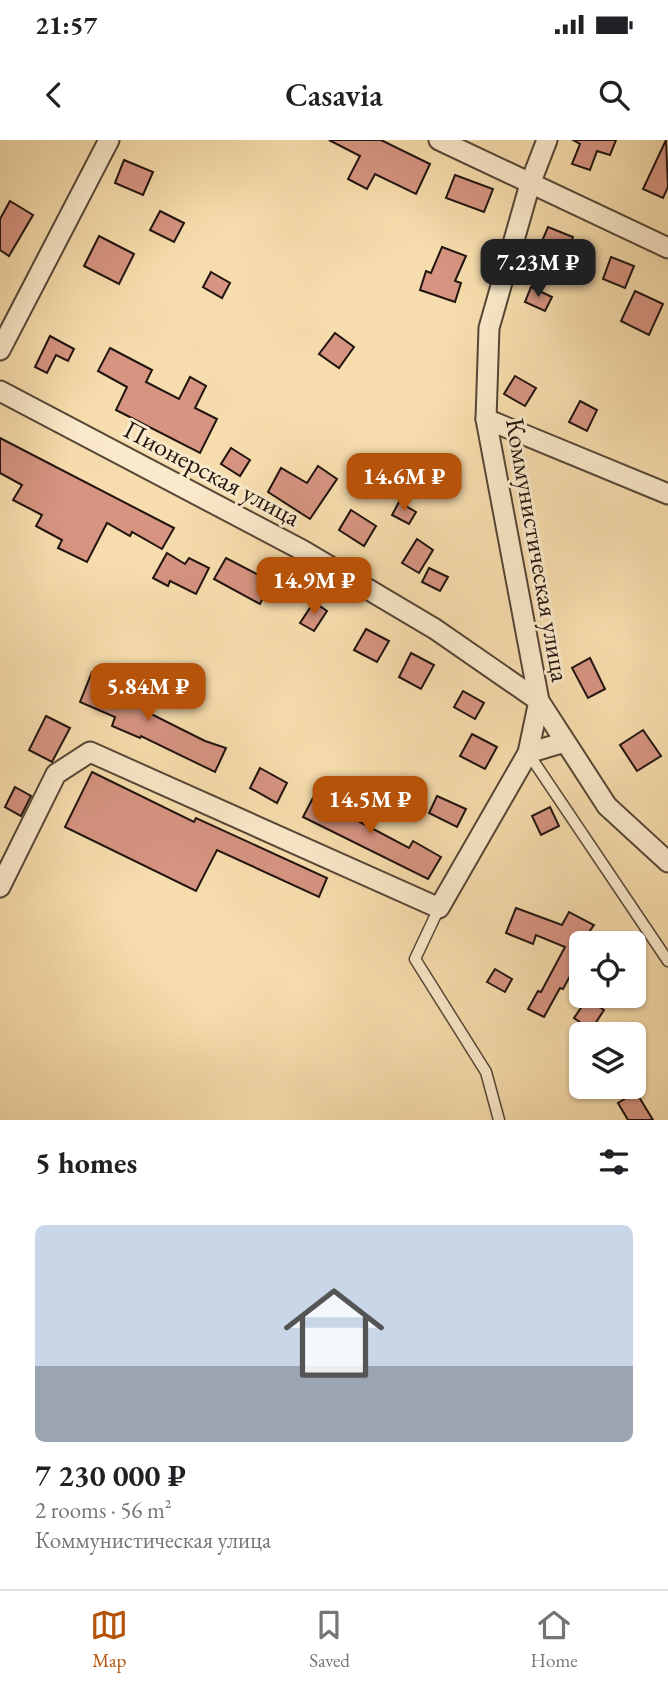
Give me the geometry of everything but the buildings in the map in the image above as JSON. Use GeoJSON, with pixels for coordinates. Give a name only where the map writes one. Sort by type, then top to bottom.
{"type":"FeatureCollection","features":[{"type":"Feature","properties":{"kind":"street"},"geometry":{"type":"LineString","coordinates":[[0,350],[109,140]]}},
{"type":"Feature","properties":{"kind":"street"},"geometry":{"type":"LineString","coordinates":[[439,140],[668,248]]}},
{"type":"Feature","properties":{"kind":"street","name":"Коммунистическая улица"},"geometry":{"type":"LineString","coordinates":[[439,908],[528,753],[539,701],[486,419],[489,328],[530,184],[547,140]]}},
{"type":"Feature","properties":{"kind":"street","name":"Пионерская улица"},"geometry":{"type":"LineString","coordinates":[[0,391],[302,550],[435,629],[539,701],[607,806],[668,862]]}},
{"type":"Feature","properties":{"kind":"street"},"geometry":{"type":"LineString","coordinates":[[486,419],[668,494]]}},
{"type":"Feature","properties":{"kind":"street"},"geometry":{"type":"LineString","coordinates":[[528,753],[565,742]]}},
{"type":"Feature","properties":{"kind":"street"},"geometry":{"type":"LineString","coordinates":[[0,887],[56,774],[90,752],[439,908]]}},
{"type":"Feature","properties":{"kind":"lane"},"geometry":{"type":"LineString","coordinates":[[528,753],[668,961]]}},
{"type":"Feature","properties":{"kind":"lane"},"geometry":{"type":"LineString","coordinates":[[439,908],[415,959],[486,1072],[499,1120]]}}]}
